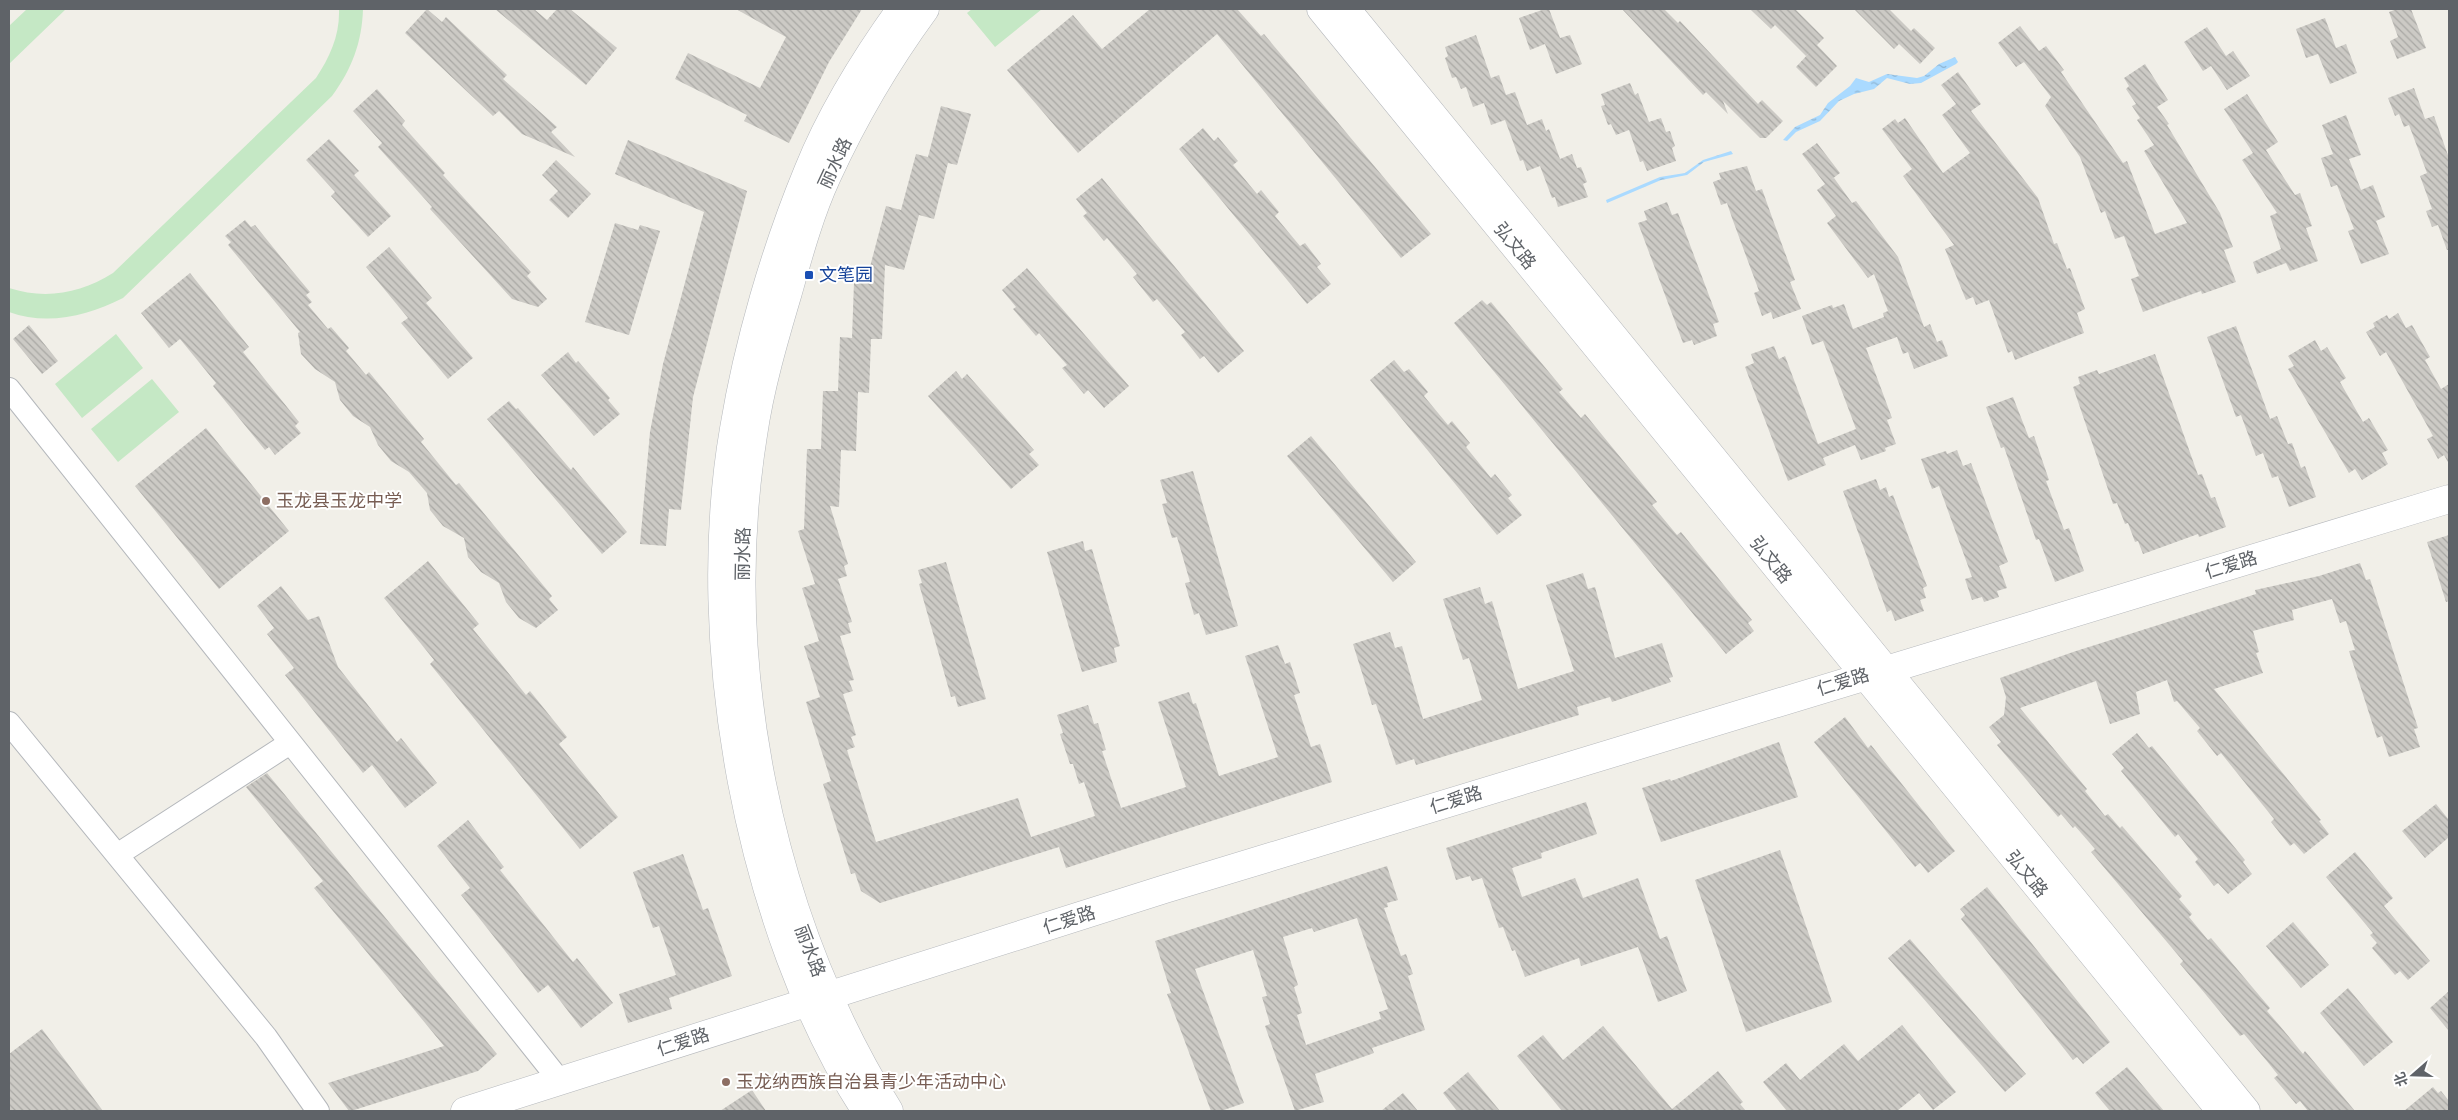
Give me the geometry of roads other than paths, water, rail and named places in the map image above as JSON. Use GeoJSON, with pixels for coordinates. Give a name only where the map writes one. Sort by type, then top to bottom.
{"type":"FeatureCollection","features":[{"type":"Feature","properties":{"kind":"street","name":"丽水路"},"geometry":{"type":"LineString","coordinates":[[888,1111],[860,1062],[819,999],[771,902],[747,809],[739,762],[731,707],[723,607],[727,486],[734,430],[762,310],[808,169],[862,68],[901,9]]}},
{"type":"Feature","properties":{"kind":"street","name":"丽水路"},"geometry":{"type":"LineString","coordinates":[[866,1111],[843,1072],[819,999],[775,842],[758,758],[745,652],[743,552],[746,488],[753,434],[766,374],[795,268],[823,186],[851,127],[879,78],[924,9]]}},
{"type":"Feature","properties":{"kind":"street","name":"弘文路"},"geometry":{"type":"LineString","coordinates":[[1321,9],[1875,672],[2246,1111]]}},
{"type":"Feature","properties":{"kind":"street","name":"弘文路"},"geometry":{"type":"LineString","coordinates":[[1346,9],[1875,672],[2221,1111]]}},
{"type":"Feature","properties":{"kind":"street"},"geometry":{"type":"LineString","coordinates":[[9,389],[560,1082]]}},
{"type":"Feature","properties":{"kind":"street","name":"仁爱路"},"geometry":{"type":"LineString","coordinates":[[465,1111],[1174,886],[1875,672],[2449,500]]}},
{"type":"Feature","properties":{"kind":"street"},"geometry":{"type":"LineString","coordinates":[[9,723],[266,1037],[318,1111]]}},
{"type":"Feature","properties":{"kind":"street"},"geometry":{"type":"LineString","coordinates":[[117,855],[290,743]]}},
{"type":"Feature","properties":{"kind":"water"},"geometry":{"type":"Polygon","coordinates":[[[1955,57],[1958,62],[1956,64],[1921,83],[1910,84],[1887,78],[1874,89],[1854,94],[1839,101],[1820,121],[1796,132],[1787,141],[1783,140],[1795,127],[1820,115],[1828,103],[1850,86],[1856,78],[1869,82],[1887,74],[1917,78],[1924,76],[1939,64],[1955,57]]]}},
{"type":"Feature","properties":{"kind":"water"},"geometry":{"type":"Polygon","coordinates":[[[1731,151],[1733,154],[1704,162],[1687,175],[1661,180],[1607,203],[1606,200],[1660,177],[1685,173],[1703,160],[1731,151]]]}},
{"type":"Feature","properties":{"kind":"place","name":"文笔园"},"geometry":{"type":"Point","coordinates":[809,275]}},
{"type":"Feature","properties":{"kind":"place","name":"玉龙县玉龙中学"},"geometry":{"type":"Point","coordinates":[266,501]}},
{"type":"Feature","properties":{"kind":"place","name":"玉龙纳西族自治县青少年活动中心"},"geometry":{"type":"Point","coordinates":[726,1082]}}]}
